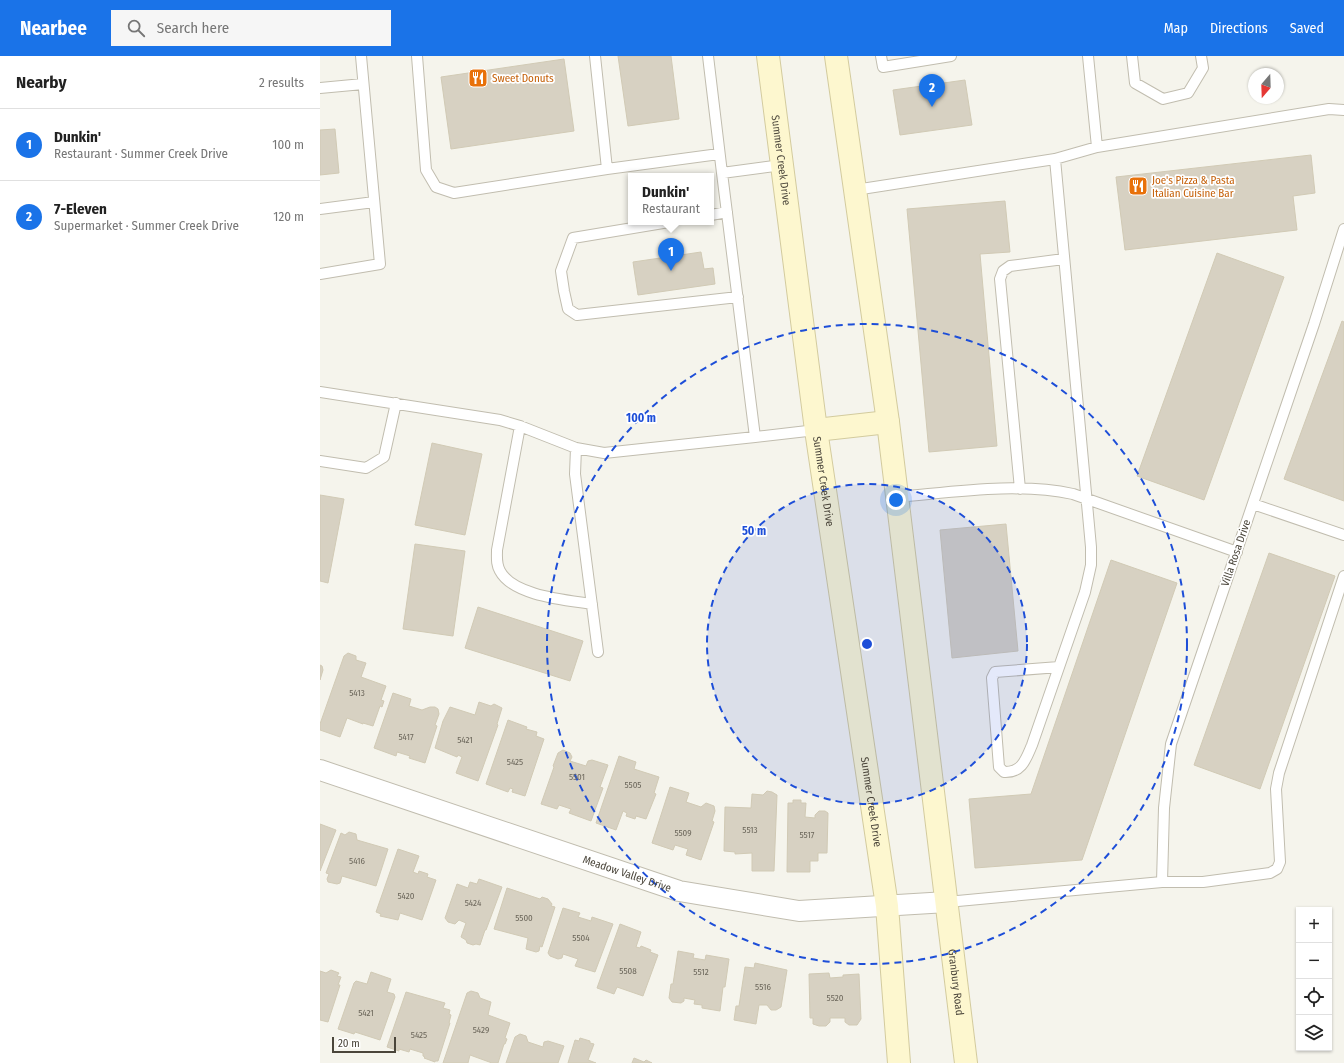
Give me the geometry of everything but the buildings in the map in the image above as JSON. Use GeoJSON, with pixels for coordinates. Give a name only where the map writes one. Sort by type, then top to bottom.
{"type":"FeatureCollection","features":[{"type":"Feature","properties":{"kind":"main road","name":"Summer Creek Drive"},"geometry":{"type":"LineString","coordinates":[[768,56],[816,430],[887,906]]}},
{"type":"Feature","properties":{"kind":"main road"},"geometry":{"type":"LineString","coordinates":[[836,56],[888,422],[947,902]]}},
{"type":"Feature","properties":{"kind":"main road"},"geometry":{"type":"LineString","coordinates":[[816,430],[888,422]]}},
{"type":"Feature","properties":{"kind":"main road","name":"Granbury Road"},"geometry":{"type":"LineString","coordinates":[[947,902],[966,1063]]}},
{"type":"Feature","properties":{"kind":"main road"},"geometry":{"type":"LineString","coordinates":[[887,906],[899,1063]]}},
{"type":"Feature","properties":{"kind":"street","name":"Meadow Valley Drive"},"geometry":{"type":"LineString","coordinates":[[320,770],[679,892],[799,911],[947,902]]}},
{"type":"Feature","properties":{"kind":"lane"},"geometry":{"type":"LineString","coordinates":[[320,274],[380,264],[360,56]]}},
{"type":"Feature","properties":{"kind":"lane"},"geometry":{"type":"LineString","coordinates":[[417,56],[426,170],[436,187],[454,193],[607,169],[719,154]]}},
{"type":"Feature","properties":{"kind":"lane"},"geometry":{"type":"LineString","coordinates":[[595,56],[607,169]]}},
{"type":"Feature","properties":{"kind":"lane"},"geometry":{"type":"LineString","coordinates":[[708,56],[755,437]]}},
{"type":"Feature","properties":{"kind":"lane"},"geometry":{"type":"LineString","coordinates":[[881,56],[883,67],[951,56]]}},
{"type":"Feature","properties":{"kind":"lane"},"geometry":{"type":"LineString","coordinates":[[1088,56],[1097,147]]}},
{"type":"Feature","properties":{"kind":"lane"},"geometry":{"type":"LineString","coordinates":[[1132,56],[1135,82],[1163,99],[1188,93],[1203,68],[1201,56]]}},
{"type":"Feature","properties":{"kind":"lane"},"geometry":{"type":"LineString","coordinates":[[320,88],[363,84]]}},
{"type":"Feature","properties":{"kind":"lane"},"geometry":{"type":"LineString","coordinates":[[855,190],[1055,159],[1097,147],[1329,109],[1344,110]]}},
{"type":"Feature","properties":{"kind":"lane"},"geometry":{"type":"LineString","coordinates":[[1055,159],[1091,547],[1091,565],[1085,592],[1059,667],[1025,762],[1016,770],[1004,772],[999,767],[992,678],[995,672],[1059,667]]}},
{"type":"Feature","properties":{"kind":"lane"},"geometry":{"type":"LineString","coordinates":[[722,173],[782,164]]}},
{"type":"Feature","properties":{"kind":"lane"},"geometry":{"type":"LineString","coordinates":[[320,209],[374,202]]}},
{"type":"Feature","properties":{"kind":"lane"},"geometry":{"type":"LineString","coordinates":[[714,214],[727,212]]}},
{"type":"Feature","properties":{"kind":"lane"},"geometry":{"type":"LineString","coordinates":[[651,225],[573,238],[561,271],[568,309],[577,315],[738,297]]}},
{"type":"Feature","properties":{"kind":"lane","name":"Villa Rosa Drive"},"geometry":{"type":"LineString","coordinates":[[1162,882],[1164,808],[1170,744],[1237,552],[1314,324],[1344,229]]}},
{"type":"Feature","properties":{"kind":"lane"},"geometry":{"type":"LineString","coordinates":[[1020,489],[1000,279],[1002,271],[1010,266],[1064,259]]}},
{"type":"Feature","properties":{"kind":"lane"},"geometry":{"type":"LineString","coordinates":[[320,392],[500,420],[520,426],[576,448],[604,453],[816,430]]}},
{"type":"Feature","properties":{"kind":"lane"},"geometry":{"type":"LineString","coordinates":[[320,461],[366,468],[384,457],[396,403]]}},
{"type":"Feature","properties":{"kind":"lane"},"geometry":{"type":"LineString","coordinates":[[520,426],[497,550],[497,563],[500,572],[508,581],[520,588],[548,598],[592,604]]}},
{"type":"Feature","properties":{"kind":"lane"},"geometry":{"type":"LineString","coordinates":[[576,448],[575,474],[598,652]]}},
{"type":"Feature","properties":{"kind":"lane"},"geometry":{"type":"LineString","coordinates":[[897,496],[1004,489],[1053,490],[1086,499],[1237,552]]}},
{"type":"Feature","properties":{"kind":"lane"},"geometry":{"type":"LineString","coordinates":[[1253,504],[1344,535]]}},
{"type":"Feature","properties":{"kind":"lane"},"geometry":{"type":"LineString","coordinates":[[947,902],[1162,882],[1203,882],[1270,873],[1277,869],[1280,862],[1276,789],[1279,773],[1344,576]]}},
{"type":"Feature","properties":{"kind":"place","name":"Sweet Donuts"},"geometry":{"type":"Point","coordinates":[478,78]}},
{"type":"Feature","properties":{"kind":"place","name":"7-Eleven"},"geometry":{"type":"Point","coordinates":[932,107]}},
{"type":"Feature","properties":{"kind":"place","name":"Joe's Pizza & Pasta Italian Cuisine Bar"},"geometry":{"type":"Point","coordinates":[1138,186]}},
{"type":"Feature","properties":{"kind":"place","name":"Dunkin'"},"geometry":{"type":"Point","coordinates":[671,271]}}]}
